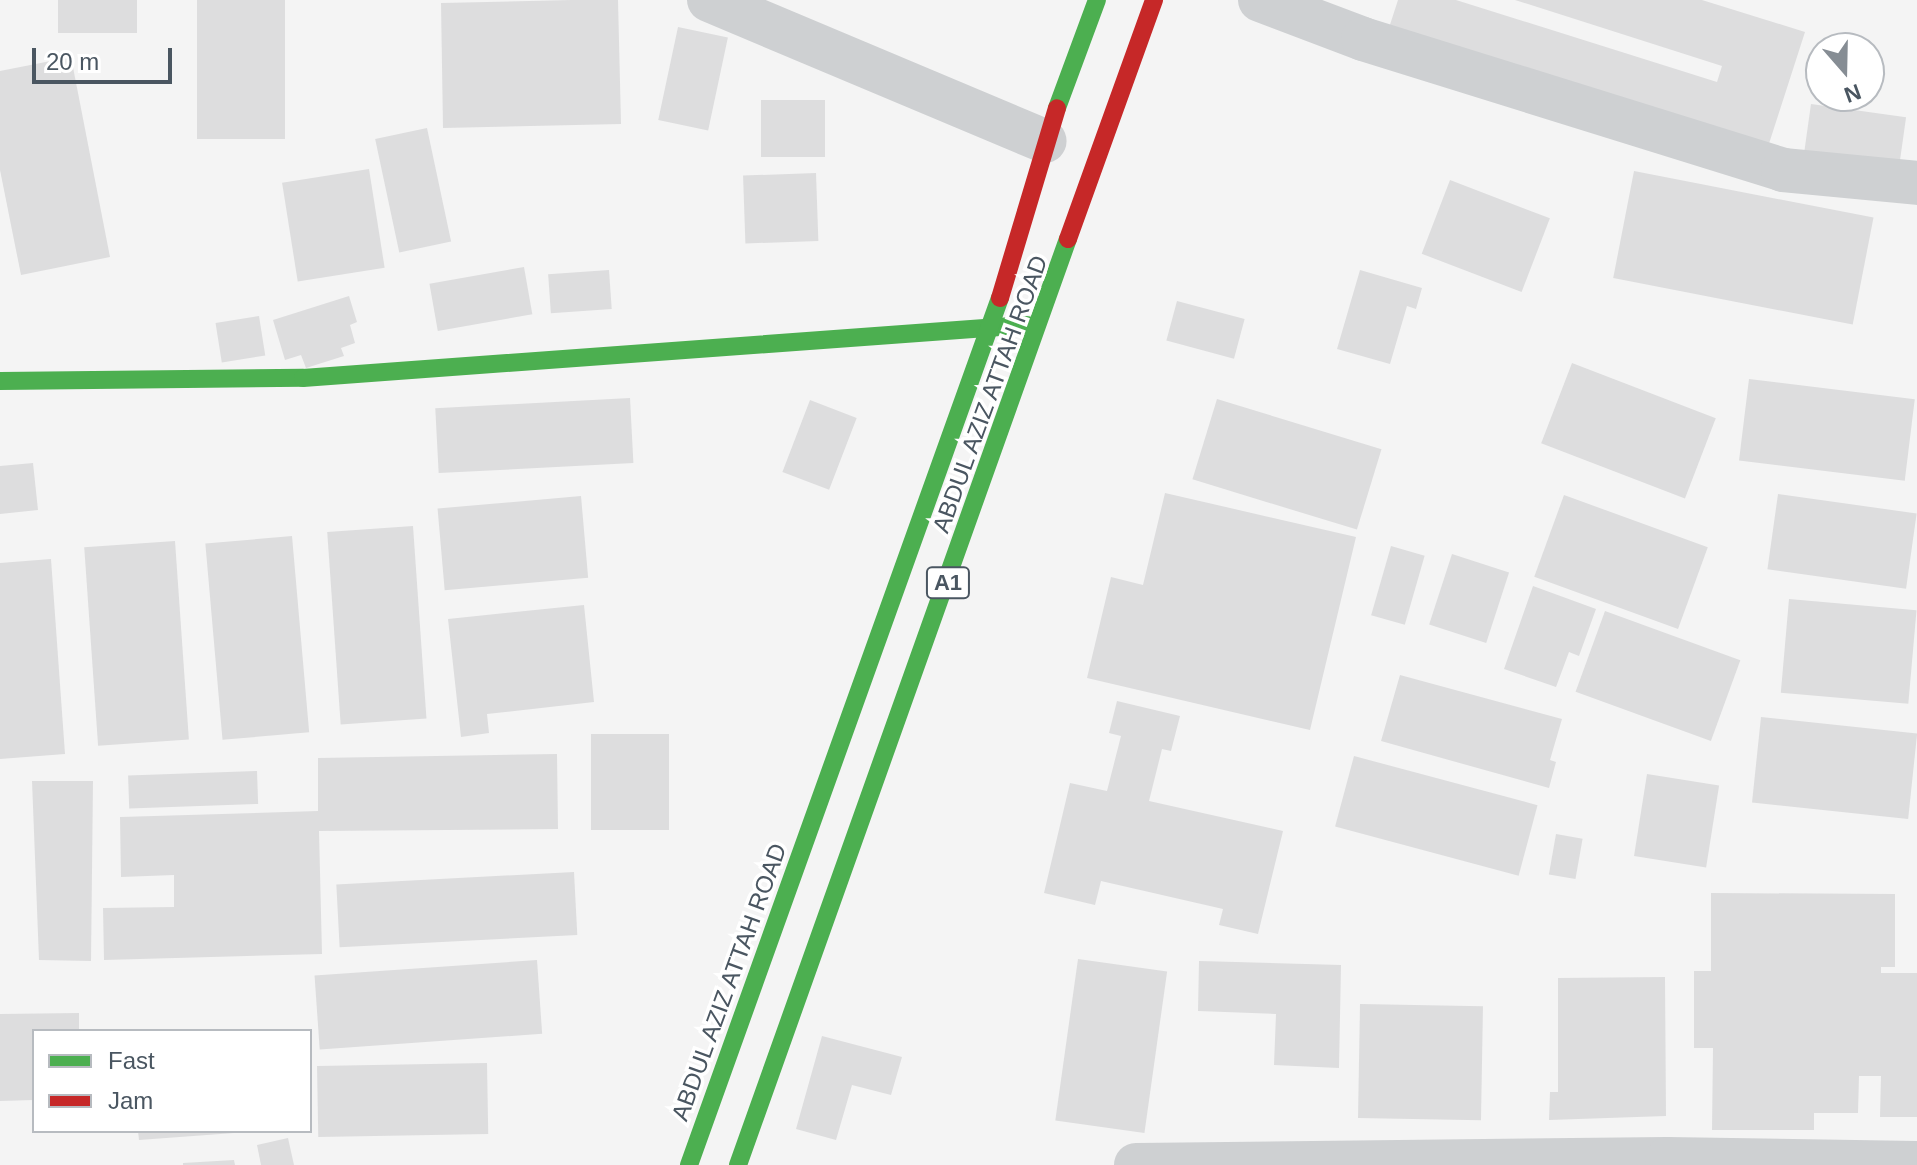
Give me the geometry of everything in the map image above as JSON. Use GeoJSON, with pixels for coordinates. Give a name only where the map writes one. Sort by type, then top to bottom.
{"type":"FeatureCollection","features":[{"type":"Feature","properties":{"kind":"main road","name":"ABDUL AZIZ ATTAH ROAD"},"geometry":{"type":"LineString","coordinates":[[689,1165],[992,325],[1045,141],[1097,0]]}},
{"type":"Feature","properties":{"kind":"main road","name":"ABDUL AZIZ ATTAH ROAD"},"geometry":{"type":"LineString","coordinates":[[738,1165],[1041,325],[1154,0]]}},
{"type":"Feature","properties":{"kind":"main road"},"geometry":{"type":"LineString","coordinates":[[0,381],[303,378],[992,325],[1041,325]]}},
{"type":"Feature","properties":{"kind":"street"},"geometry":{"type":"LineString","coordinates":[[709,0],[1045,141]]}},
{"type":"Feature","properties":{"kind":"street"},"geometry":{"type":"LineString","coordinates":[[1260,0],[1363,39],[1783,170],[1917,183]]}},
{"type":"Feature","properties":{"kind":"street"},"geometry":{"type":"LineString","coordinates":[[1136,1165],[1917,1163]]}},
{"type":"Feature","properties":{"kind":"building"},"geometry":{"type":"Polygon","coordinates":[[[58,0],[137,0],[137,33],[58,33],[58,0]]]}},
{"type":"Feature","properties":{"kind":"building"},"geometry":{"type":"Polygon","coordinates":[[[197,0],[285,0],[285,139],[197,139],[197,0]]]}},
{"type":"Feature","properties":{"kind":"building"},"geometry":{"type":"Polygon","coordinates":[[[618,0],[621,124],[443,128],[441,3],[618,0]]]}},
{"type":"Feature","properties":{"kind":"building"},"geometry":{"type":"Polygon","coordinates":[[[1398,0],[1456,0],[1717,82],[1722,66],[1515,0],[1702,0],[1805,32],[1765,156],[1386,37],[1398,0]]]}},
{"type":"Feature","properties":{"kind":"building"},"geometry":{"type":"Polygon","coordinates":[[[678,27],[728,38],[708,131],[658,120],[678,27]]]}},
{"type":"Feature","properties":{"kind":"building"},"geometry":{"type":"Polygon","coordinates":[[[71,57],[110,257],[21,275],[0,170],[0,71],[71,57]]]}},
{"type":"Feature","properties":{"kind":"building"},"geometry":{"type":"Polygon","coordinates":[[[761,100],[825,100],[825,157],[761,157],[761,100]]]}},
{"type":"Feature","properties":{"kind":"building"},"geometry":{"type":"Polygon","coordinates":[[[1810,112],[1868,112],[1906,117],[1899,168],[1804,155],[1810,112]]]}},
{"type":"Feature","properties":{"kind":"building"},"geometry":{"type":"Polygon","coordinates":[[[427,128],[451,241],[399,252],[375,139],[427,128]]]}},
{"type":"Feature","properties":{"kind":"building"},"geometry":{"type":"Polygon","coordinates":[[[369,169],[385,268],[298,282],[282,183],[369,169]]]}},
{"type":"Feature","properties":{"kind":"building"},"geometry":{"type":"Polygon","coordinates":[[[1634,171],[1874,218],[1853,325],[1613,278],[1634,171]]]}},
{"type":"Feature","properties":{"kind":"building"},"geometry":{"type":"Polygon","coordinates":[[[816,173],[818,241],[745,244],[743,176],[816,173]]]}},
{"type":"Feature","properties":{"kind":"building"},"geometry":{"type":"Polygon","coordinates":[[[1450,180],[1550,218],[1522,292],[1422,254],[1450,180]]]}},
{"type":"Feature","properties":{"kind":"building"},"geometry":{"type":"Polygon","coordinates":[[[524,267],[532,314],[438,331],[429,284],[524,267]]]}},
{"type":"Feature","properties":{"kind":"building"},"geometry":{"type":"Polygon","coordinates":[[[609,270],[612,309],[551,313],[548,274],[609,270]]]}},
{"type":"Feature","properties":{"kind":"building"},"geometry":{"type":"Polygon","coordinates":[[[1360,270],[1422,288],[1416,309],[1407,306],[1390,364],[1337,349],[1360,270]]]}},
{"type":"Feature","properties":{"kind":"building"},"geometry":{"type":"Polygon","coordinates":[[[349,296],[357,322],[350,325],[355,343],[341,348],[344,356],[306,368],[301,355],[285,360],[273,320],[349,296]]]}},
{"type":"Feature","properties":{"kind":"building"},"geometry":{"type":"Polygon","coordinates":[[[1177,301],[1245,319],[1234,359],[1166,341],[1177,301]]]}},
{"type":"Feature","properties":{"kind":"building"},"geometry":{"type":"Polygon","coordinates":[[[259,316],[265,356],[222,362],[216,323],[259,316]]]}},
{"type":"Feature","properties":{"kind":"building"},"geometry":{"type":"Polygon","coordinates":[[[1572,363],[1716,418],[1685,498],[1541,443],[1572,363]]]}},
{"type":"Feature","properties":{"kind":"building"},"geometry":{"type":"Polygon","coordinates":[[[1749,379],[1915,399],[1905,481],[1739,460],[1749,379]]]}},
{"type":"Feature","properties":{"kind":"building"},"geometry":{"type":"Polygon","coordinates":[[[630,398],[633,463],[439,473],[435,408],[630,398]]]}},
{"type":"Feature","properties":{"kind":"building"},"geometry":{"type":"Polygon","coordinates":[[[1217,399],[1381,449],[1357,530],[1192,479],[1217,399]]]}},
{"type":"Feature","properties":{"kind":"building"},"geometry":{"type":"Polygon","coordinates":[[[810,400],[857,418],[829,490],[782,472],[810,400]]]}},
{"type":"Feature","properties":{"kind":"building"},"geometry":{"type":"Polygon","coordinates":[[[33,463],[38,510],[0,514],[0,466],[33,463]]]}},
{"type":"Feature","properties":{"kind":"building"},"geometry":{"type":"Polygon","coordinates":[[[1165,493],[1356,537],[1310,730],[1087,678],[1111,577],[1143,585],[1165,493]]]}},
{"type":"Feature","properties":{"kind":"building"},"geometry":{"type":"Polygon","coordinates":[[[1778,494],[1917,513],[1906,589],[1767,569],[1778,494]]]}},
{"type":"Feature","properties":{"kind":"building"},"geometry":{"type":"Polygon","coordinates":[[[1564,495],[1708,547],[1678,629],[1534,577],[1564,495]]]}},
{"type":"Feature","properties":{"kind":"building"},"geometry":{"type":"Polygon","coordinates":[[[581,496],[588,578],[445,590],[438,509],[581,496]]]}},
{"type":"Feature","properties":{"kind":"building"},"geometry":{"type":"Polygon","coordinates":[[[413,526],[426,719],[341,725],[327,532],[413,526]]]}},
{"type":"Feature","properties":{"kind":"building"},"geometry":{"type":"Polygon","coordinates":[[[292,536],[309,732],[223,740],[205,544],[292,536]]]}},
{"type":"Feature","properties":{"kind":"building"},"geometry":{"type":"Polygon","coordinates":[[[175,541],[189,740],[98,746],[84,547],[175,541]]]}},
{"type":"Feature","properties":{"kind":"building"},"geometry":{"type":"Polygon","coordinates":[[[1391,546],[1425,556],[1405,625],[1371,615],[1391,546]]]}},
{"type":"Feature","properties":{"kind":"building"},"geometry":{"type":"Polygon","coordinates":[[[1452,554],[1509,573],[1486,643],[1429,624],[1452,554]]]}},
{"type":"Feature","properties":{"kind":"building"},"geometry":{"type":"Polygon","coordinates":[[[51,559],[65,754],[0,759],[0,563],[51,559]]]}},
{"type":"Feature","properties":{"kind":"building"},"geometry":{"type":"Polygon","coordinates":[[[1533,586],[1596,609],[1579,656],[1569,652],[1556,687],[1504,669],[1533,586]]]}},
{"type":"Feature","properties":{"kind":"building"},"geometry":{"type":"Polygon","coordinates":[[[1789,599],[1917,610],[1908,704],[1781,693],[1789,599]]]}},
{"type":"Feature","properties":{"kind":"building"},"geometry":{"type":"Polygon","coordinates":[[[584,605],[594,702],[487,714],[489,733],[461,737],[448,619],[584,605]]]}},
{"type":"Feature","properties":{"kind":"building"},"geometry":{"type":"Polygon","coordinates":[[[1605,611],[1740,660],[1711,741],[1576,692],[1605,611]]]}},
{"type":"Feature","properties":{"kind":"building"},"geometry":{"type":"Polygon","coordinates":[[[1400,675],[1562,719],[1550,760],[1556,762],[1549,788],[1381,741],[1400,675]]]}},
{"type":"Feature","properties":{"kind":"building"},"geometry":{"type":"Polygon","coordinates":[[[1117,701],[1180,716],[1171,751],[1162,749],[1149,801],[1283,831],[1258,934],[1219,925],[1223,909],[1101,881],[1095,905],[1044,893],[1070,783],[1107,791],[1121,736],[1109,733],[1117,701]]]}},
{"type":"Feature","properties":{"kind":"building"},"geometry":{"type":"Polygon","coordinates":[[[1761,717],[1917,733],[1908,819],[1752,803],[1761,717]]]}},
{"type":"Feature","properties":{"kind":"building"},"geometry":{"type":"Polygon","coordinates":[[[591,734],[669,734],[669,830],[591,830],[591,734]]]}},
{"type":"Feature","properties":{"kind":"building"},"geometry":{"type":"Polygon","coordinates":[[[557,754],[558,829],[319,831],[322,954],[104,960],[103,908],[174,907],[174,875],[121,877],[120,817],[318,811],[318,758],[557,754]]]}},
{"type":"Feature","properties":{"kind":"building"},"geometry":{"type":"Polygon","coordinates":[[[1354,756],[1538,805],[1519,876],[1335,827],[1354,756]]]}},
{"type":"Feature","properties":{"kind":"building"},"geometry":{"type":"Polygon","coordinates":[[[257,771],[258,804],[129,808],[128,776],[257,771]]]}},
{"type":"Feature","properties":{"kind":"building"},"geometry":{"type":"Polygon","coordinates":[[[1647,774],[1719,785],[1706,867],[1634,856],[1647,774]]]}},
{"type":"Feature","properties":{"kind":"building"},"geometry":{"type":"Polygon","coordinates":[[[32,781],[93,781],[91,961],[39,960],[32,781]]]}},
{"type":"Feature","properties":{"kind":"building"},"geometry":{"type":"Polygon","coordinates":[[[1556,834],[1583,839],[1575,879],[1549,874],[1556,834]]]}},
{"type":"Feature","properties":{"kind":"building"},"geometry":{"type":"Polygon","coordinates":[[[574,872],[577,935],[340,947],[336,884],[574,872]]]}},
{"type":"Feature","properties":{"kind":"building"},"geometry":{"type":"Polygon","coordinates":[[[1711,893],[1895,894],[1895,967],[1881,967],[1881,973],[1917,973],[1917,1117],[1880,1117],[1881,1076],[1859,1076],[1858,1113],[1814,1113],[1814,1130],[1712,1130],[1713,1048],[1694,1048],[1694,971],[1711,971],[1711,893]]]}},
{"type":"Feature","properties":{"kind":"building"},"geometry":{"type":"Polygon","coordinates":[[[1078,959],[1167,972],[1144,1133],[1055,1120],[1078,959]]]}},
{"type":"Feature","properties":{"kind":"building"},"geometry":{"type":"Polygon","coordinates":[[[537,960],[542,1034],[320,1049],[315,976],[537,960]]]}},
{"type":"Feature","properties":{"kind":"building"},"geometry":{"type":"Polygon","coordinates":[[[1199,961],[1341,965],[1339,1068],[1274,1065],[1276,1014],[1198,1011],[1199,961]]]}},
{"type":"Feature","properties":{"kind":"building"},"geometry":{"type":"Polygon","coordinates":[[[1665,977],[1666,1116],[1549,1120],[1550,1092],[1558,1092],[1558,978],[1665,977]]]}},
{"type":"Feature","properties":{"kind":"building"},"geometry":{"type":"Polygon","coordinates":[[[1360,1004],[1483,1006],[1481,1120],[1358,1118],[1360,1004]]]}},
{"type":"Feature","properties":{"kind":"building"},"geometry":{"type":"Polygon","coordinates":[[[79,1013],[79,1029],[32,1029],[32,1100],[0,1101],[0,1014],[79,1013]]]}},
{"type":"Feature","properties":{"kind":"building"},"geometry":{"type":"Polygon","coordinates":[[[822,1036],[902,1057],[891,1095],[852,1085],[836,1140],[796,1129],[822,1036]]]}},
{"type":"Feature","properties":{"kind":"building"},"geometry":{"type":"Polygon","coordinates":[[[487,1063],[488,1134],[318,1137],[317,1066],[487,1063]]]}},
{"type":"Feature","properties":{"kind":"building"},"geometry":{"type":"Polygon","coordinates":[[[138,1133],[234,1133],[139,1140],[138,1133]]]}},
{"type":"Feature","properties":{"kind":"building"},"geometry":{"type":"Polygon","coordinates":[[[288,1138],[294,1165],[261,1165],[257,1145],[288,1138]]]}},
{"type":"Feature","properties":{"kind":"building"},"geometry":{"type":"Polygon","coordinates":[[[234,1160],[235,1165],[183,1165],[183,1163],[234,1160]]]}},
{"type":"Feature","properties":{"kind":"traffic: fast"},"geometry":{"type":"LineString","coordinates":[[1057,108],[1097,0]]}},
{"type":"Feature","properties":{"kind":"traffic: fast"},"geometry":{"type":"LineString","coordinates":[[738,1165],[1068,239]]}},
{"type":"Feature","properties":{"kind":"traffic: fast"},"geometry":{"type":"LineString","coordinates":[[689,1165],[1000,298]]}},
{"type":"Feature","properties":{"kind":"traffic: fast"},"geometry":{"type":"LineString","coordinates":[[0,381],[303,378],[1027,325]]}},
{"type":"Feature","properties":{"kind":"traffic: jam"},"geometry":{"type":"LineString","coordinates":[[1068,239],[1154,0]]}},
{"type":"Feature","properties":{"kind":"traffic: jam"},"geometry":{"type":"LineString","coordinates":[[1000,298],[1057,108]]}}]}
